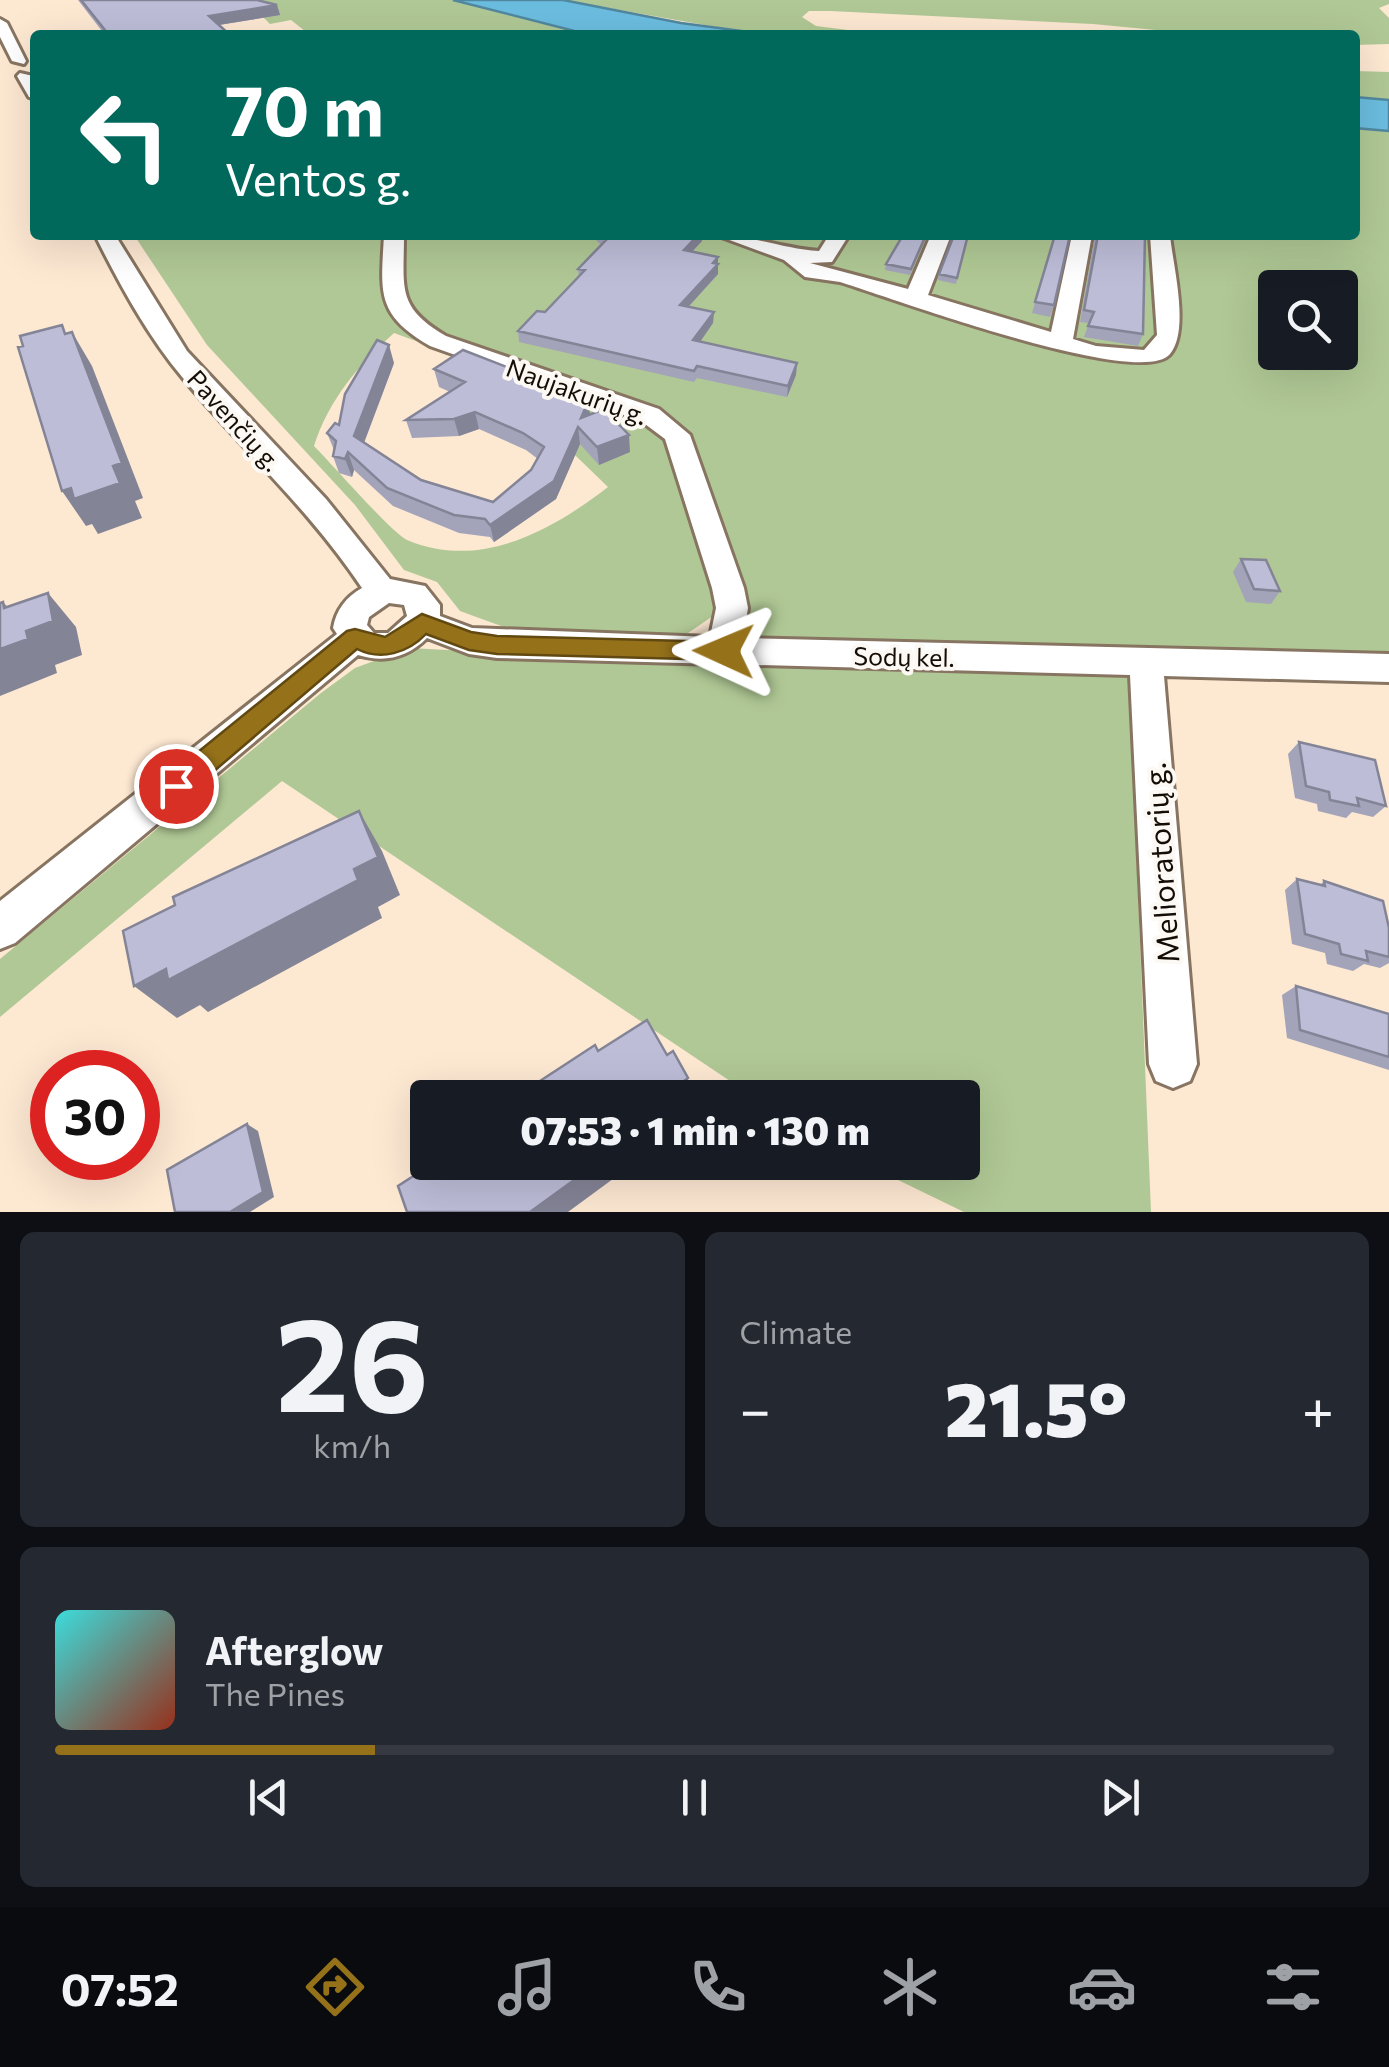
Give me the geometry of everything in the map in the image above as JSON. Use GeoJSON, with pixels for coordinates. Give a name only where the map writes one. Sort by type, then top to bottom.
{"type":"FeatureCollection","features":[{"type":"Feature","properties":{"kind":"street"},"geometry":{"type":"LineString","coordinates":[[0,23],[20,69]]}},
{"type":"Feature","properties":{"kind":"street","name":"Pavenčių g."},"geometry":{"type":"LineString","coordinates":[[109,240],[135,292],[189,369],[348,546],[382,593]]}},
{"type":"Feature","properties":{"kind":"street","name":"Naujakurių g."},"geometry":{"type":"LineString","coordinates":[[394,240],[392,296],[395,309],[409,326],[438,340],[650,415],[677,435],[728,588],[732,608],[724,651]]}},
{"type":"Feature","properties":{"kind":"street"},"geometry":{"type":"LineString","coordinates":[[742,240],[792,256],[796,264],[815,274],[833,266],[916,297],[1061,342],[1128,358],[1148,358],[1159,352],[1170,334],[1161,240]]}},
{"type":"Feature","properties":{"kind":"street"},"geometry":{"type":"LineString","coordinates":[[833,266],[838,240]]}},
{"type":"Feature","properties":{"kind":"street"},"geometry":{"type":"LineString","coordinates":[[916,297],[939,240]]}},
{"type":"Feature","properties":{"kind":"street"},"geometry":{"type":"LineString","coordinates":[[1061,342],[1081,240]]}},
{"type":"Feature","properties":{"kind":"street"},"geometry":{"type":"LineString","coordinates":[[403,592],[420,599],[426,612],[422,623],[408,638],[386,646],[372,646],[355,638],[350,623],[354,612],[368,598],[403,592]]}},
{"type":"Feature","properties":{"kind":"street","name":"Sodų kel."},"geometry":{"type":"LineString","coordinates":[[422,623],[469,641],[497,645],[1389,668]]}},
{"type":"Feature","properties":{"kind":"street"},"geometry":{"type":"LineString","coordinates":[[0,928],[355,638]]}},
{"type":"Feature","properties":{"kind":"street","name":"Melioratorių g."},"geometry":{"type":"LineString","coordinates":[[1146,662],[1174,1064]]}},
{"type":"Feature","properties":{"kind":"green space"},"geometry":{"type":"Polygon","coordinates":[[[235,0],[453,0],[570,30],[304,30],[291,20],[270,24],[250,4],[235,0]]]}},
{"type":"Feature","properties":{"kind":"green space"},"geometry":{"type":"Polygon","coordinates":[[[563,0],[1389,0],[1389,4],[1379,8],[1389,18],[1389,44],[1360,45],[1360,30],[1156,30],[830,11],[809,11],[802,17],[816,26],[848,30],[733,30],[563,0]]]}},
{"type":"Feature","properties":{"kind":"green space"},"geometry":{"type":"Polygon","coordinates":[[[1360,71],[1389,72],[1389,100],[1360,97],[1360,71]]]}},
{"type":"Feature","properties":{"kind":"green space"},"geometry":{"type":"Polygon","coordinates":[[[1360,128],[1389,131],[1389,660],[756,640],[744,620],[697,472],[672,470],[714,585],[717,604],[713,616],[688,633],[668,636],[515,631],[460,611],[437,582],[404,570],[355,505],[207,345],[137,240],[1360,240],[1360,128]],[[394,333],[346,384],[327,414],[314,446],[407,540],[462,551],[488,548],[539,531],[608,487],[547,428],[589,404],[394,333]]]}},
{"type":"Feature","properties":{"kind":"green space"},"geometry":{"type":"Polygon","coordinates":[[[409,648],[544,662],[1129,674],[1151,1212],[964,1212],[898,1180],[980,1180],[980,1080],[729,1080],[282,781],[0,1017],[0,959],[355,668],[409,648]]]}},
{"type":"Feature","properties":{"kind":"water"},"geometry":{"type":"Polygon","coordinates":[[[453,0],[563,0],[734,30],[570,30],[453,0]]]}},
{"type":"Feature","properties":{"kind":"water"},"geometry":{"type":"Polygon","coordinates":[[[1360,97],[1389,100],[1389,131],[1360,128],[1360,97]]]}},
{"type":"Feature","properties":{"kind":"building"},"geometry":{"type":"Polygon","coordinates":[[[81,0],[257,0],[277,5],[209,16],[224,30],[105,30],[81,0]]]}},
{"type":"Feature","properties":{"kind":"building"},"geometry":{"type":"Polygon","coordinates":[[[606,240],[693,240],[684,250],[718,257],[713,263],[718,264],[680,305],[714,312],[693,340],[797,363],[788,386],[697,366],[694,371],[518,331],[537,311],[545,312],[585,270],[578,269],[606,240]]]}},
{"type":"Feature","properties":{"kind":"building"},"geometry":{"type":"Polygon","coordinates":[[[900,240],[924,240],[911,269],[886,264],[900,240]]]}},
{"type":"Feature","properties":{"kind":"building"},"geometry":{"type":"Polygon","coordinates":[[[952,240],[967,240],[957,278],[939,274],[952,240]]]}},
{"type":"Feature","properties":{"kind":"building"},"geometry":{"type":"Polygon","coordinates":[[[1054,240],[1069,240],[1054,305],[1035,302],[1054,240]]]}},
{"type":"Feature","properties":{"kind":"building"},"geometry":{"type":"Polygon","coordinates":[[[1097,240],[1145,240],[1143,334],[1088,326],[1094,312],[1084,310],[1097,240]]]}},
{"type":"Feature","properties":{"kind":"building"},"geometry":{"type":"Polygon","coordinates":[[[62,325],[65,334],[72,332],[122,463],[113,466],[120,483],[74,499],[71,488],[62,491],[18,347],[23,346],[20,336],[62,325]]]}},
{"type":"Feature","properties":{"kind":"building"},"geometry":{"type":"Polygon","coordinates":[[[377,340],[389,345],[354,436],[421,480],[493,502],[531,470],[544,447],[475,412],[454,419],[406,420],[465,382],[434,369],[463,350],[589,399],[581,418],[604,409],[629,435],[597,447],[578,427],[554,481],[490,525],[485,519],[454,515],[387,488],[348,452],[345,459],[333,456],[336,441],[327,433],[335,423],[339,425],[345,394],[377,340]]]}},
{"type":"Feature","properties":{"kind":"building"},"geometry":{"type":"Polygon","coordinates":[[[1241,559],[1266,560],[1280,591],[1254,589],[1241,559]]]}},
{"type":"Feature","properties":{"kind":"building"},"geometry":{"type":"Polygon","coordinates":[[[48,593],[53,621],[26,631],[28,639],[0,649],[0,603],[4,608],[48,593]]]}},
{"type":"Feature","properties":{"kind":"building"},"geometry":{"type":"Polygon","coordinates":[[[1299,742],[1375,760],[1386,806],[1357,798],[1359,806],[1330,800],[1329,792],[1306,786],[1299,742]]]}},
{"type":"Feature","properties":{"kind":"building"},"geometry":{"type":"Polygon","coordinates":[[[359,811],[378,857],[354,869],[358,880],[168,980],[166,969],[134,986],[123,931],[175,905],[173,897],[359,811]]]}},
{"type":"Feature","properties":{"kind":"building"},"geometry":{"type":"Polygon","coordinates":[[[1297,879],[1325,886],[1324,881],[1383,901],[1389,928],[1389,957],[1366,951],[1368,961],[1341,954],[1339,944],[1305,934],[1297,879]]]}},
{"type":"Feature","properties":{"kind":"building"},"geometry":{"type":"Polygon","coordinates":[[[1296,986],[1389,1014],[1389,1057],[1300,1030],[1296,986]]]}},
{"type":"Feature","properties":{"kind":"building"},"geometry":{"type":"Polygon","coordinates":[[[647,1020],[667,1055],[673,1051],[688,1078],[542,1080],[595,1045],[598,1051],[647,1020]]]}},
{"type":"Feature","properties":{"kind":"building"},"geometry":{"type":"Polygon","coordinates":[[[247,1124],[263,1192],[230,1212],[175,1212],[167,1170],[247,1124]]]}},
{"type":"Feature","properties":{"kind":"building"},"geometry":{"type":"Polygon","coordinates":[[[410,1178],[574,1180],[530,1212],[407,1212],[398,1186],[410,1178]]]}},
{"type":"Feature","properties":{"kind":"route"},"geometry":{"type":"LineString","coordinates":[[176,786],[355,638],[372,646],[386,646],[408,638],[422,623],[469,641],[497,645],[724,651]]}}]}
